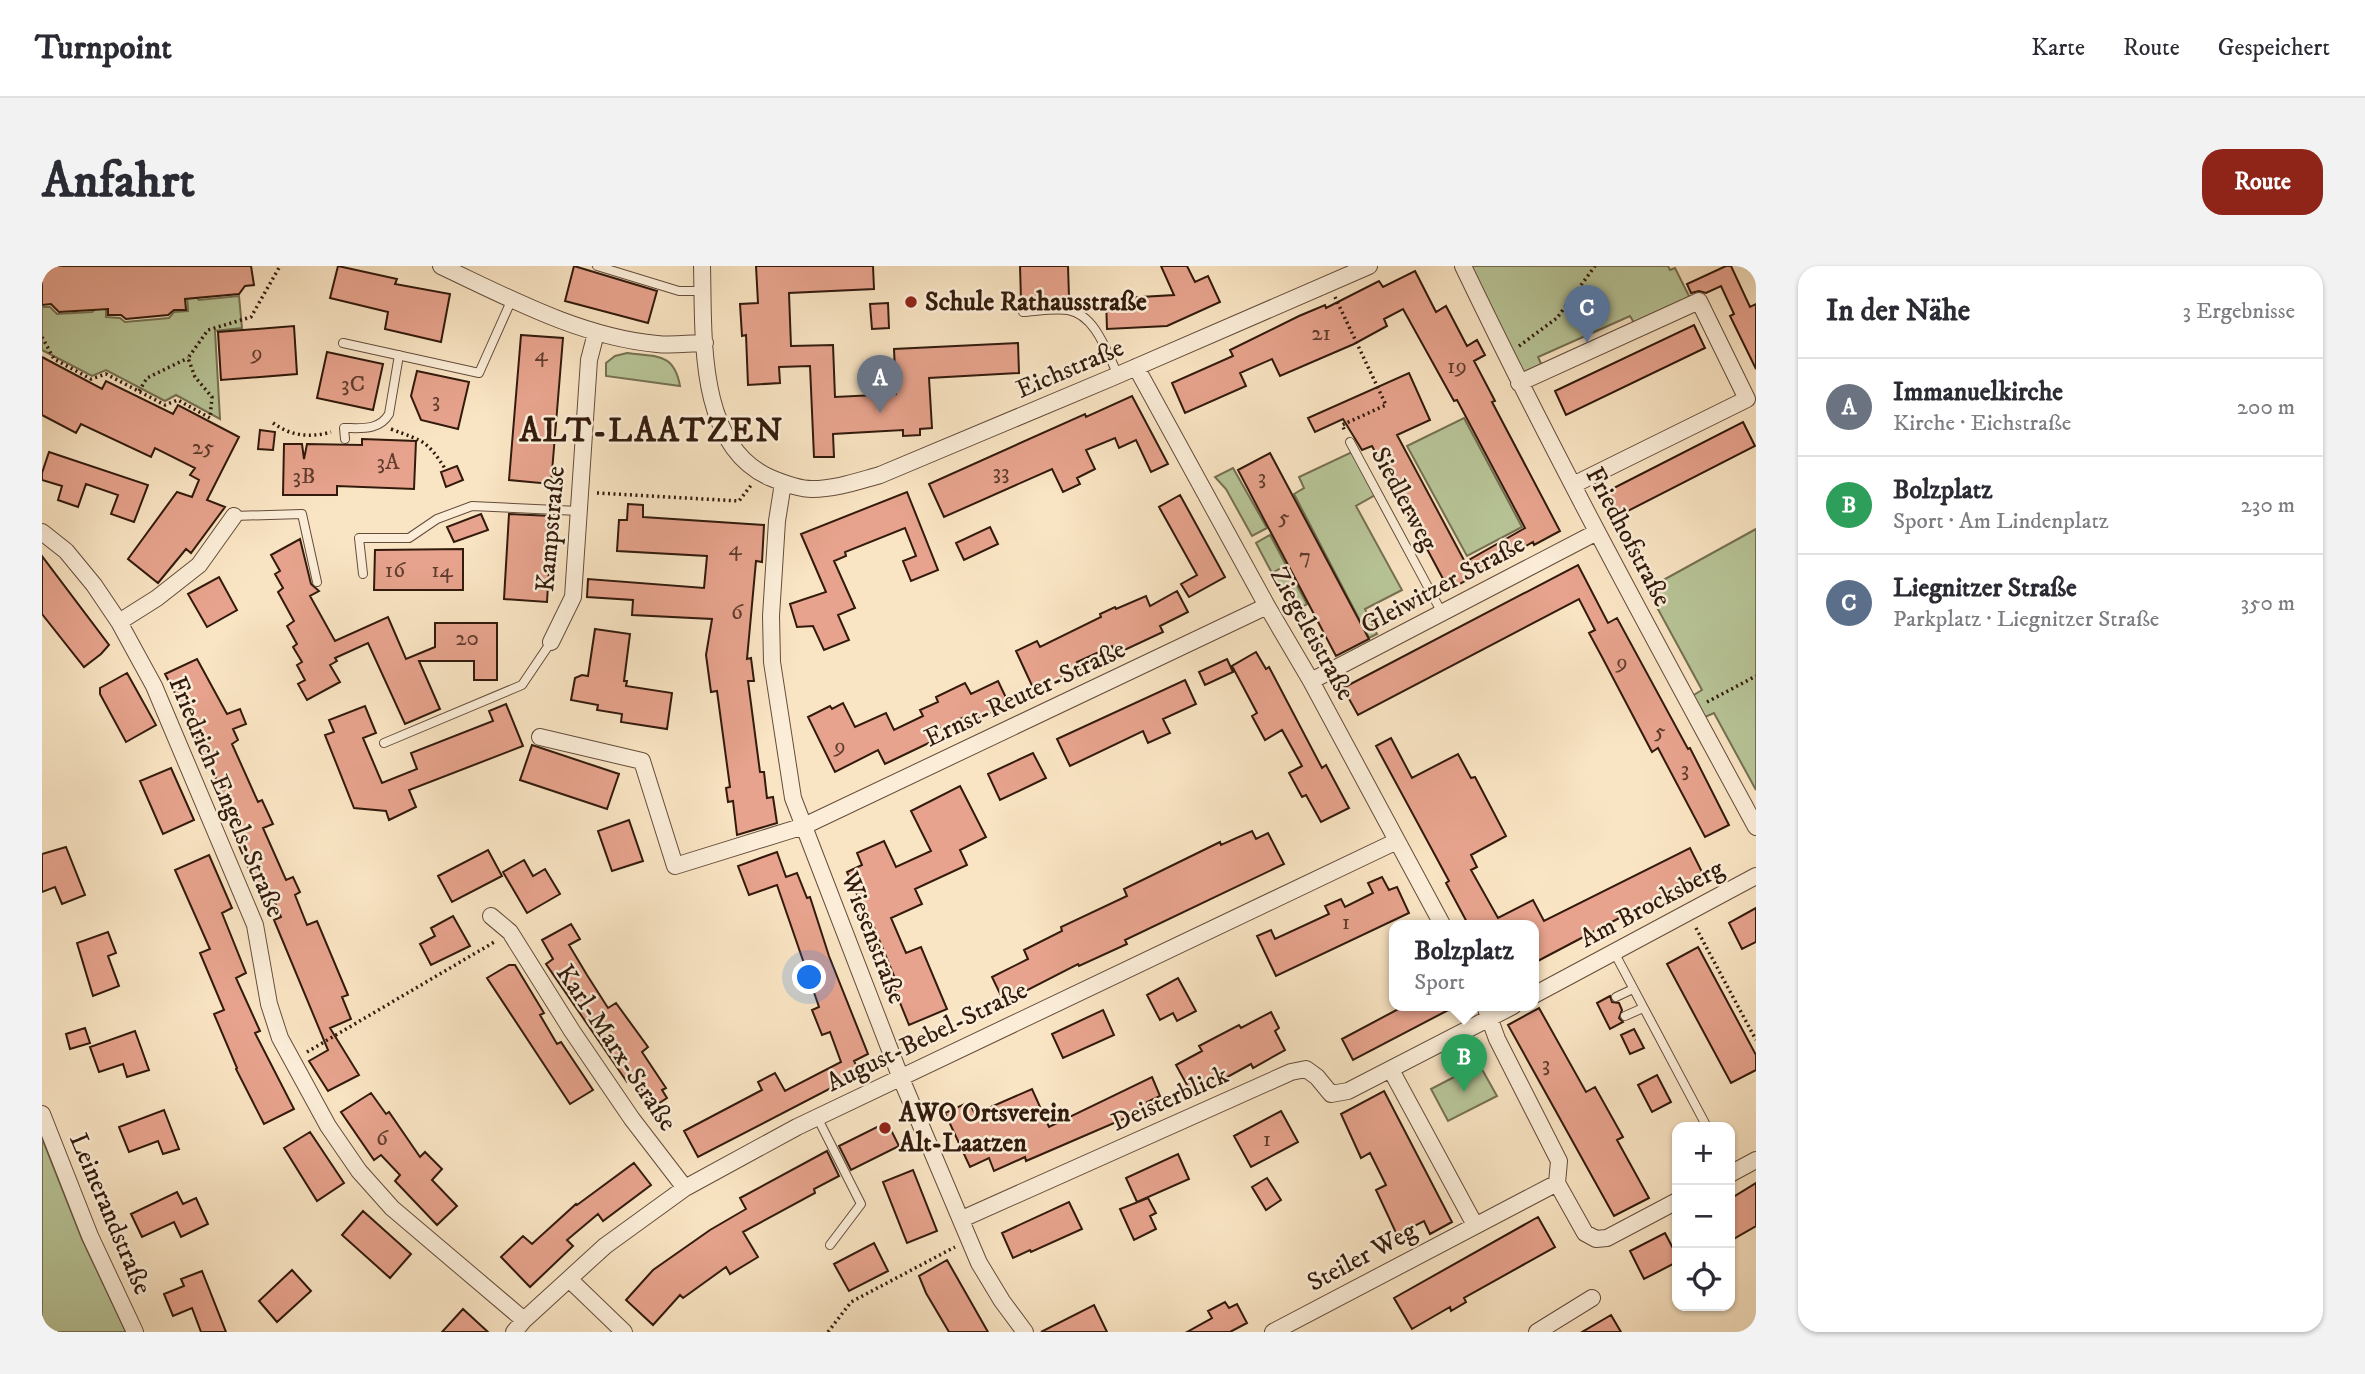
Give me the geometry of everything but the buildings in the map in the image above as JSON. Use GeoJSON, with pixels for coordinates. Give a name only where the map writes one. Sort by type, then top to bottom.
{"type":"FeatureCollection","features":[{"type":"Feature","properties":{"kind":"street"},"geometry":{"type":"LineString","coordinates":[[441,266],[512,299],[596,333],[658,344],[705,343]]}},
{"type":"Feature","properties":{"kind":"street"},"geometry":{"type":"LineString","coordinates":[[702,266],[705,343],[711,394],[720,428],[738,453],[760,473]]}},
{"type":"Feature","properties":{"kind":"street","name":"Eichstraße"},"geometry":{"type":"LineString","coordinates":[[760,473],[783,483],[810,489],[841,486],[880,475],[1368,266]]}},
{"type":"Feature","properties":{"kind":"street","name":"Friedhofstraße"},"geometry":{"type":"LineString","coordinates":[[1463,266],[1519,383],[1756,827]]}},
{"type":"Feature","properties":{"kind":"street"},"geometry":{"type":"LineString","coordinates":[[1519,383],[1699,301],[1747,399],[1573,485]]}},
{"type":"Feature","properties":{"kind":"street","name":"Kampstraße"},"geometry":{"type":"LineString","coordinates":[[551,642],[573,597],[589,360],[596,333]]}},
{"type":"Feature","properties":{"kind":"street","name":"Ziegeleistraße"},"geometry":{"type":"LineString","coordinates":[[1136,367],[1311,681],[1440,920]]}},
{"type":"Feature","properties":{"kind":"street","name":"Wiesenstraße"},"geometry":{"type":"LineString","coordinates":[[783,483],[777,522],[771,616],[772,662],[793,798],[900,1076],[979,1263],[1025,1332]]}},
{"type":"Feature","properties":{"kind":"street"},"geometry":{"type":"LineString","coordinates":[[119,622],[157,598],[199,565],[234,516]]}},
{"type":"Feature","properties":{"kind":"street","name":"Friedrich-Engels-Straße"},"geometry":{"type":"LineString","coordinates":[[42,532],[66,551],[94,585],[119,622],[154,686],[256,925],[269,1004],[280,1038],[328,1126],[359,1171],[392,1208],[519,1326]]}},
{"type":"Feature","properties":{"kind":"street","name":"Gleiwitzer Straße"},"geometry":{"type":"LineString","coordinates":[[1311,681],[1597,532]]}},
{"type":"Feature","properties":{"kind":"street","name":"Ernst-Reuter-Straße"},"geometry":{"type":"LineString","coordinates":[[804,826],[1267,606]]}},
{"type":"Feature","properties":{"kind":"street"},"geometry":{"type":"LineString","coordinates":[[540,737],[642,761],[675,866],[804,826]]}},
{"type":"Feature","properties":{"kind":"street","name":"August-Bebel-Straße"},"geometry":{"type":"LineString","coordinates":[[519,1326],[605,1245],[685,1188],[900,1076],[1397,842]]}},
{"type":"Feature","properties":{"kind":"street","name":"Am Brocksberg"},"geometry":{"type":"LineString","coordinates":[[1539,992],[1756,876]]}},
{"type":"Feature","properties":{"kind":"street","name":"Karl-Marx-Straße"},"geometry":{"type":"LineString","coordinates":[[491,916],[510,932],[572,1031],[632,1119],[685,1188]]}},
{"type":"Feature","properties":{"kind":"street"},"geometry":{"type":"LineString","coordinates":[[1475,1225],[1391,1070],[1487,1013],[1496,1039],[1559,1161],[1557,1183],[1585,1233],[1596,1239],[1607,1238],[1672,1204]]}},
{"type":"Feature","properties":{"kind":"street","name":"Deisterblick"},"geometry":{"type":"LineString","coordinates":[[962,1219],[1291,1072],[1306,1069],[1317,1077],[1331,1094],[1348,1091],[1391,1070]]}},
{"type":"Feature","properties":{"kind":"street","name":"Leinerandstraße"},"geometry":{"type":"LineString","coordinates":[[42,1114],[90,1236],[135,1332]]}},
{"type":"Feature","properties":{"kind":"street"},"geometry":{"type":"LineString","coordinates":[[1735,1170],[1756,1160]]}},
{"type":"Feature","properties":{"kind":"street","name":"Steiler Weg"},"geometry":{"type":"LineString","coordinates":[[1273,1332],[1557,1183]]}},
{"type":"Feature","properties":{"kind":"street"},"geometry":{"type":"LineString","coordinates":[[569,1279],[624,1332]]}},
{"type":"Feature","properties":{"kind":"street"},"geometry":{"type":"LineString","coordinates":[[1537,1332],[1592,1298]]}},
{"type":"Feature","properties":{"kind":"lane"},"geometry":{"type":"LineString","coordinates":[[597,266],[679,291],[703,291]]}},
{"type":"Feature","properties":{"kind":"lane"},"geometry":{"type":"LineString","coordinates":[[343,343],[479,373],[512,299]]}},
{"type":"Feature","properties":{"kind":"lane"},"geometry":{"type":"LineString","coordinates":[[1023,312],[1069,310],[1085,317],[1094,328],[1118,375]]}},
{"type":"Feature","properties":{"kind":"lane"},"geometry":{"type":"LineString","coordinates":[[345,439],[344,428],[373,427],[385,420],[399,355]]}},
{"type":"Feature","properties":{"kind":"lane","name":"Siedlerweg"},"geometry":{"type":"LineString","coordinates":[[1350,442],[1442,613]]}},
{"type":"Feature","properties":{"kind":"lane"},"geometry":{"type":"LineString","coordinates":[[363,574],[359,538],[408,538],[437,519],[472,506],[579,511]]}},
{"type":"Feature","properties":{"kind":"lane"},"geometry":{"type":"LineString","coordinates":[[234,516],[303,514],[317,582]]}},
{"type":"Feature","properties":{"kind":"lane"},"geometry":{"type":"LineString","coordinates":[[384,743],[522,685],[551,642]]}},
{"type":"Feature","properties":{"kind":"lane"},"geometry":{"type":"LineString","coordinates":[[1614,952],[1704,1122]]}},
{"type":"Feature","properties":{"kind":"lane"},"geometry":{"type":"LineString","coordinates":[[1616,998],[1633,989]]}},
{"type":"Feature","properties":{"kind":"lane"},"geometry":{"type":"LineString","coordinates":[[1625,1016],[1643,1007]]}},
{"type":"Feature","properties":{"kind":"lane"},"geometry":{"type":"LineString","coordinates":[[817,1117],[861,1204],[830,1245]]}},
{"type":"Feature","properties":{"kind":"path"},"geometry":{"type":"LineString","coordinates":[[138,392],[147,378],[188,358],[208,330],[251,317],[280,266]]}},
{"type":"Feature","properties":{"kind":"path"},"geometry":{"type":"LineString","coordinates":[[1506,356],[1558,317],[1595,266]]}},
{"type":"Feature","properties":{"kind":"path"},"geometry":{"type":"LineString","coordinates":[[1328,283],[1386,405],[1342,425],[1350,442]]}},
{"type":"Feature","properties":{"kind":"path"},"geometry":{"type":"LineString","coordinates":[[42,337],[54,359],[91,379],[106,374],[165,405],[177,400],[210,418],[212,397],[195,377],[188,358]]}},
{"type":"Feature","properties":{"kind":"path"},"geometry":{"type":"LineString","coordinates":[[385,420],[389,428],[423,441],[446,470]]}},
{"type":"Feature","properties":{"kind":"path"},"geometry":{"type":"LineString","coordinates":[[274,423],[283,431],[295,435],[326,434],[344,428]]}},
{"type":"Feature","properties":{"kind":"path"},"geometry":{"type":"LineString","coordinates":[[580,492],[739,501],[760,473]]}},
{"type":"Feature","properties":{"kind":"path"},"geometry":{"type":"LineString","coordinates":[[1692,709],[1756,676]]}},
{"type":"Feature","properties":{"kind":"path"},"geometry":{"type":"LineString","coordinates":[[1688,912],[1756,1040]]}},
{"type":"Feature","properties":{"kind":"path"},"geometry":{"type":"LineString","coordinates":[[291,1062],[510,932]]}},
{"type":"Feature","properties":{"kind":"path"},"geometry":{"type":"LineString","coordinates":[[828,1332],[851,1302],[970,1239]]}},
{"type":"Feature","properties":{"kind":"green space"},"geometry":{"type":"Polygon","coordinates":[[[1466,266],[1668,266],[1670,270],[1675,268],[1693,304],[1637,328],[1630,316],[1538,357],[1544,370],[1524,379],[1466,266]]]}},
{"type":"Feature","properties":{"kind":"green space"},"geometry":{"type":"Polygon","coordinates":[[[193,294],[199,300],[239,296],[242,328],[215,331],[220,419],[176,395],[165,401],[106,370],[92,376],[42,350],[42,307],[50,307],[57,314],[92,312],[98,307],[106,306],[106,317],[120,318],[125,322],[169,318],[174,312],[188,311],[187,295],[193,294]]]}},
{"type":"Feature","properties":{"kind":"green space"},"geometry":{"type":"Polygon","coordinates":[[[627,353],[662,358],[673,367],[680,386],[606,376],[606,363],[615,356],[627,353]]]}},
{"type":"Feature","properties":{"kind":"green space"},"geometry":{"type":"Polygon","coordinates":[[[1464,418],[1522,527],[1467,556],[1407,446],[1464,418]]]}},
{"type":"Feature","properties":{"kind":"green space"},"geometry":{"type":"Polygon","coordinates":[[[1352,452],[1375,495],[1356,506],[1402,590],[1365,609],[1377,634],[1369,638],[1294,494],[1304,488],[1299,477],[1352,452]]]}},
{"type":"Feature","properties":{"kind":"green space"},"geometry":{"type":"Polygon","coordinates":[[[1233,468],[1267,528],[1252,536],[1226,489],[1215,477],[1233,468]]]}},
{"type":"Feature","properties":{"kind":"green space"},"geometry":{"type":"Polygon","coordinates":[[[1756,529],[1756,790],[1714,713],[1698,720],[1687,699],[1702,690],[1647,589],[1756,529]]]}},
{"type":"Feature","properties":{"kind":"green space"},"geometry":{"type":"Polygon","coordinates":[[[1270,535],[1286,565],[1272,573],[1256,543],[1270,535]]]}},
{"type":"Feature","properties":{"kind":"green space"},"geometry":{"type":"Polygon","coordinates":[[[1289,571],[1307,604],[1293,612],[1276,579],[1289,571]]]}},
{"type":"Feature","properties":{"kind":"green space"},"geometry":{"type":"Polygon","coordinates":[[[1479,1064],[1497,1096],[1448,1121],[1431,1089],[1479,1064]]]}},
{"type":"Feature","properties":{"kind":"green space"},"geometry":{"type":"Polygon","coordinates":[[[42,1138],[82,1239],[126,1332],[42,1332],[42,1138]]]}},
{"type":"Feature","properties":{"kind":"place","name":"Schule Rathausstraße"},"geometry":{"type":"Point","coordinates":[911,302]}},
{"type":"Feature","properties":{"kind":"place","name":"Liegnitzer Straße"},"geometry":{"type":"Point","coordinates":[1587,343]}},
{"type":"Feature","properties":{"kind":"place","name":"Immanuelkirche"},"geometry":{"type":"Point","coordinates":[880,413]}},
{"type":"Feature","properties":{"kind":"place","name":"Bolzplatz"},"geometry":{"type":"Point","coordinates":[1464,1092]}},
{"type":"Feature","properties":{"kind":"place","name":"AWO Ortsverein Alt-Laatzen"},"geometry":{"type":"Point","coordinates":[885,1128]}},
{"type":"Feature","properties":{"kind":"district","name":"ALT-LAATZEN"},"geometry":{"type":"Point","coordinates":[652,431]}}]}
